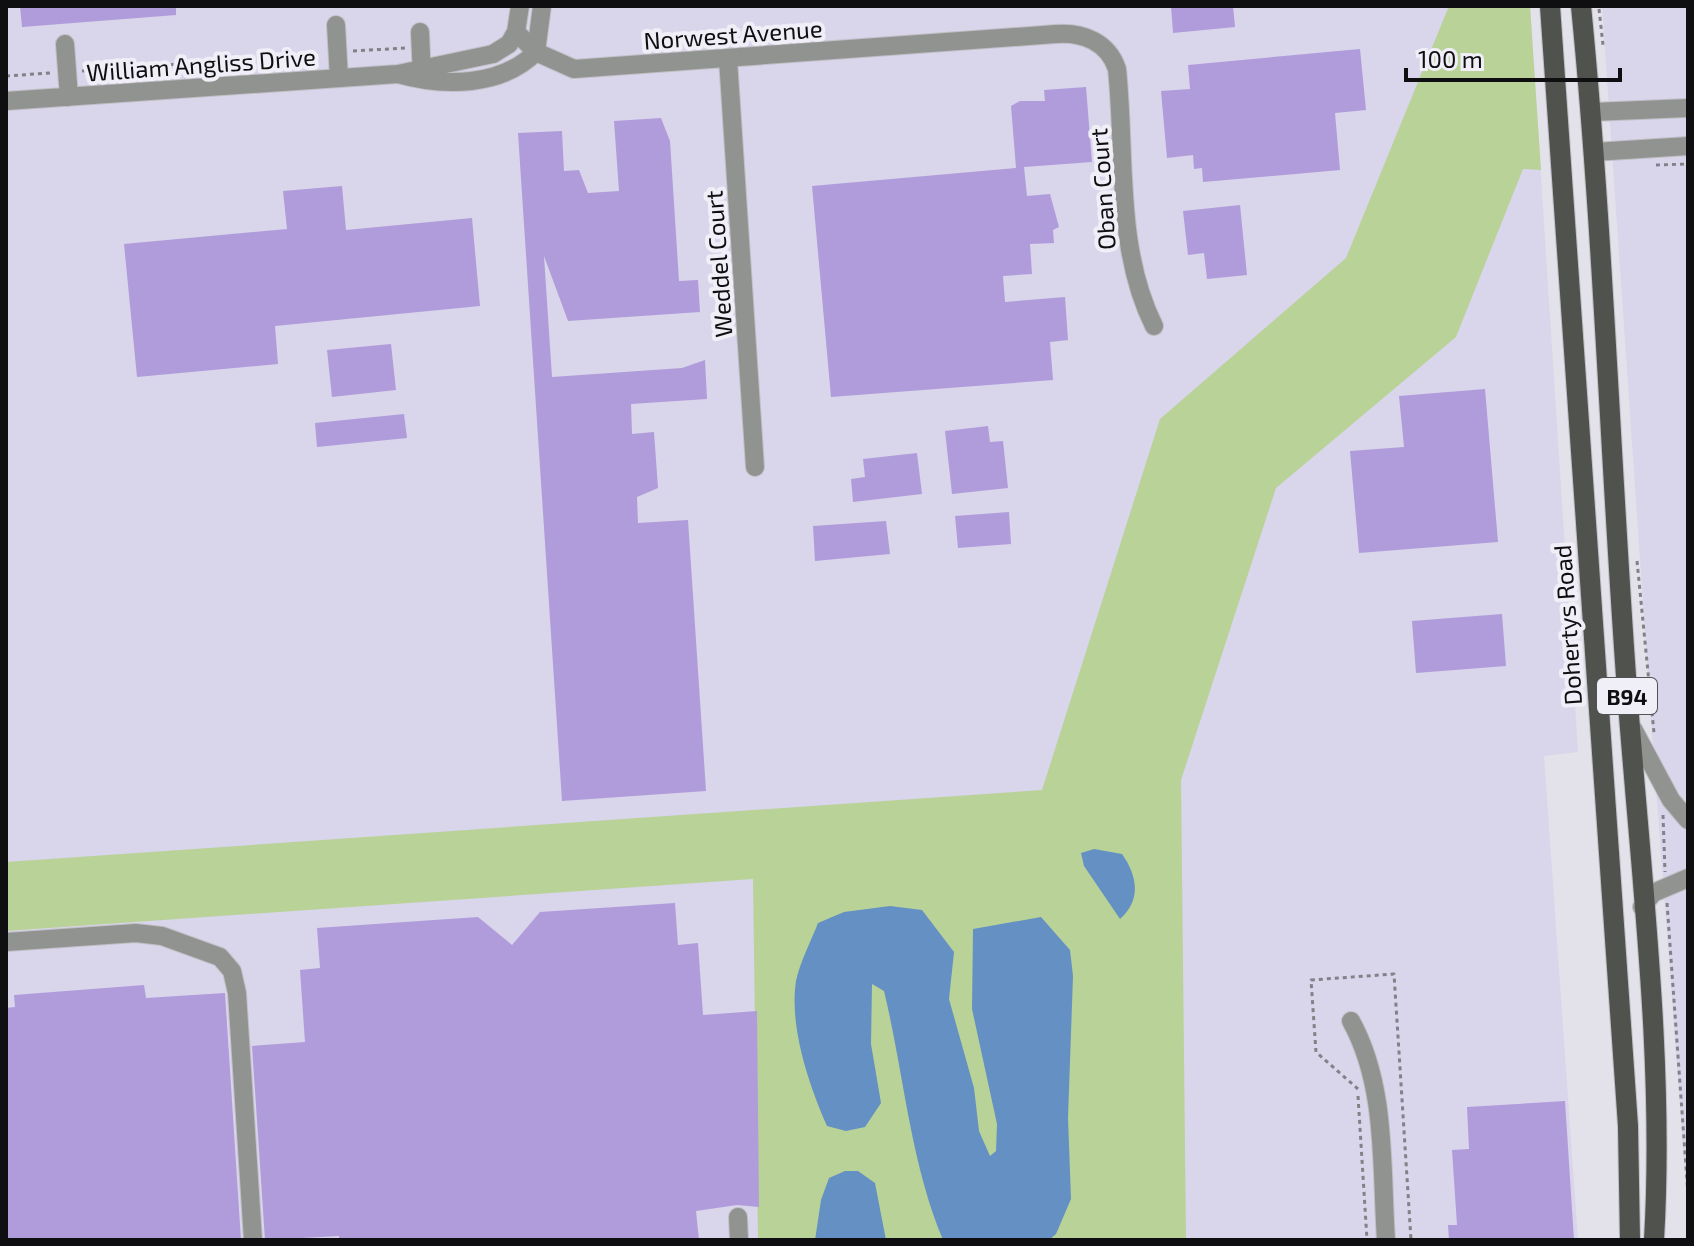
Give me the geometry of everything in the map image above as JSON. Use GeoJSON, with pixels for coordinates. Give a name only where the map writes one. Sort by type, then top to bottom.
{"type":"FeatureCollection","features":[{"type":"Feature","properties":{"kind":"main road","name":"Dohertys Road"},"geometry":{"type":"LineString","coordinates":[[1550,6],[1628,1126],[1630,1240]]}},
{"type":"Feature","properties":{"kind":"main road","name":"B94"},"geometry":{"type":"LineString","coordinates":[[1581,6],[1592,112],[1618,567],[1657,1110],[1658,1186],[1654,1240]]}},
{"type":"Feature","properties":{"kind":"main road"},"geometry":{"type":"LineString","coordinates":[[1592,112],[1559,135],[1594,152]]}},
{"type":"Feature","properties":{"kind":"main road"},"geometry":{"type":"LineString","coordinates":[[1589,569],[1618,567]]}},
{"type":"Feature","properties":{"kind":"street"},"geometry":{"type":"LineString","coordinates":[[516,32],[520,6]]}},
{"type":"Feature","properties":{"kind":"street"},"geometry":{"type":"LineString","coordinates":[[536,52],[542,6]]}},
{"type":"Feature","properties":{"kind":"street"},"geometry":{"type":"LineString","coordinates":[[336,25],[339,78]]}},
{"type":"Feature","properties":{"kind":"street","name":"Norwest Avenue"},"geometry":{"type":"LineString","coordinates":[[516,32],[536,52],[574,69],[1068,33],[1087,37],[1105,48]]}},
{"type":"Feature","properties":{"kind":"street","name":"William Angliss Drive"},"geometry":{"type":"LineString","coordinates":[[421,73],[493,54],[509,44],[516,32]]}},
{"type":"Feature","properties":{"kind":"street"},"geometry":{"type":"LineString","coordinates":[[420,40],[421,73]]}},
{"type":"Feature","properties":{"kind":"street"},"geometry":{"type":"LineString","coordinates":[[65,44],[69,97]]}},
{"type":"Feature","properties":{"kind":"street","name":"Oban Court"},"geometry":{"type":"LineString","coordinates":[[1105,48],[1117,69],[1134,275],[1154,326]]}},
{"type":"Feature","properties":{"kind":"street","name":"William Angliss Drive"},"geometry":{"type":"LineString","coordinates":[[6,101],[398,74],[485,79],[505,75],[536,52]]}},
{"type":"Feature","properties":{"kind":"street","name":"Weddel Court"},"geometry":{"type":"LineString","coordinates":[[728,59],[755,467]]}},
{"type":"Feature","properties":{"kind":"street"},"geometry":{"type":"LineString","coordinates":[[1592,112],[1688,108]]}},
{"type":"Feature","properties":{"kind":"street"},"geometry":{"type":"LineString","coordinates":[[1594,152],[1688,146]]}},
{"type":"Feature","properties":{"kind":"street"},"geometry":{"type":"LineString","coordinates":[[1629,719],[1671,800],[1688,820]]}},
{"type":"Feature","properties":{"kind":"street"},"geometry":{"type":"LineString","coordinates":[[1642,907],[1653,893],[1680,883]]}},
{"type":"Feature","properties":{"kind":"street"},"geometry":{"type":"LineString","coordinates":[[6,942],[151,934],[220,957],[228,964],[237,993],[253,1240]]}},
{"type":"Feature","properties":{"kind":"street"},"geometry":{"type":"LineString","coordinates":[[1351,1021],[1365,1047],[1375,1078],[1386,1240]]}},
{"type":"Feature","properties":{"kind":"street"},"geometry":{"type":"LineString","coordinates":[[738,1217],[739,1240]]}},
{"type":"Feature","properties":{"kind":"path"},"geometry":{"type":"LineString","coordinates":[[1598,6],[1604,55]]}},
{"type":"Feature","properties":{"kind":"path"},"geometry":{"type":"LineString","coordinates":[[6,76],[338,52],[420,40]]}},
{"type":"Feature","properties":{"kind":"path"},"geometry":{"type":"LineString","coordinates":[[1635,550],[1655,746]]}},
{"type":"Feature","properties":{"kind":"path"},"geometry":{"type":"LineString","coordinates":[[1663,811],[1680,883],[1688,1195]]}},
{"type":"Feature","properties":{"kind":"shaded area"},"geometry":{"type":"Polygon","coordinates":[[[6,6],[1530,6],[1578,752],[1544,756],[1578,1240],[6,1240],[6,6]]]}},
{"type":"Feature","properties":{"kind":"shaded area"},"geometry":{"type":"Polygon","coordinates":[[[1602,6],[1688,6],[1688,1211],[1653,748],[1602,6]]]}},
{"type":"Feature","properties":{"kind":"green space"},"geometry":{"type":"Polygon","coordinates":[[[1449,6],[1530,6],[1541,170],[1523,169],[1456,337],[1276,488],[1181,780],[1186,1240],[758,1240],[753,879],[6,931],[6,862],[1042,790],[1160,419],[1346,258],[1449,6]]]}},
{"type":"Feature","properties":{"kind":"water"},"geometry":{"type":"Polygon","coordinates":[[[1094,849],[1122,854],[1131,870],[1134,896],[1132,904],[1120,919],[1084,866],[1081,853],[1094,849]]]}},
{"type":"Feature","properties":{"kind":"water"},"geometry":{"type":"Polygon","coordinates":[[[890,906],[922,910],[954,952],[949,999],[974,1088],[979,1131],[990,1156],[996,1151],[997,1124],[972,1009],[973,929],[1041,917],[1070,950],[1073,976],[1068,1118],[1071,1199],[1056,1234],[1049,1240],[943,1240],[915,1148],[884,991],[872,984],[871,1044],[881,1103],[865,1127],[846,1131],[827,1126],[807,1074],[798,1036],[795,999],[798,974],[818,923],[844,912],[890,906]]]}},
{"type":"Feature","properties":{"kind":"water"},"geometry":{"type":"Polygon","coordinates":[[[845,1171],[858,1171],[875,1183],[886,1240],[815,1240],[821,1200],[829,1178],[845,1171]]]}},
{"type":"Feature","properties":{"kind":"building"},"geometry":{"type":"Polygon","coordinates":[[[20,6],[176,6],[176,15],[22,27],[20,6]]]}},
{"type":"Feature","properties":{"kind":"building"},"geometry":{"type":"Polygon","coordinates":[[[1171,6],[1233,6],[1235,27],[1173,33],[1171,6]]]}},
{"type":"Feature","properties":{"kind":"building"},"geometry":{"type":"Polygon","coordinates":[[[1360,49],[1366,110],[1335,113],[1340,170],[1203,182],[1202,168],[1194,169],[1193,155],[1167,158],[1161,91],[1190,89],[1188,65],[1360,49]]]}},
{"type":"Feature","properties":{"kind":"building"},"geometry":{"type":"Polygon","coordinates":[[[1086,87],[1092,162],[1024,167],[1027,196],[1050,194],[1059,227],[1053,230],[1054,243],[1030,244],[1032,274],[1003,276],[1005,302],[1065,297],[1068,340],[1050,342],[1053,380],[831,397],[812,186],[1016,168],[1011,106],[1020,101],[1045,101],[1044,90],[1086,87]]]}},
{"type":"Feature","properties":{"kind":"building"},"geometry":{"type":"Polygon","coordinates":[[[661,118],[670,141],[679,281],[698,280],[700,312],[568,321],[544,256],[552,377],[682,368],[705,360],[707,399],[631,404],[632,434],[654,432],[658,488],[637,497],[638,523],[688,520],[706,791],[562,801],[518,133],[562,131],[564,171],[579,170],[588,193],[619,191],[614,121],[661,118]]]}},
{"type":"Feature","properties":{"kind":"building"},"geometry":{"type":"Polygon","coordinates":[[[342,186],[346,230],[472,218],[480,306],[275,326],[278,364],[137,377],[124,244],[287,229],[283,191],[342,186]]]}},
{"type":"Feature","properties":{"kind":"building"},"geometry":{"type":"Polygon","coordinates":[[[1240,205],[1247,275],[1207,279],[1204,253],[1188,255],[1183,211],[1240,205]]]}},
{"type":"Feature","properties":{"kind":"building"},"geometry":{"type":"Polygon","coordinates":[[[391,344],[396,390],[332,397],[327,350],[391,344]]]}},
{"type":"Feature","properties":{"kind":"building"},"geometry":{"type":"Polygon","coordinates":[[[1485,389],[1498,542],[1359,553],[1350,451],[1404,447],[1399,396],[1485,389]]]}},
{"type":"Feature","properties":{"kind":"building"},"geometry":{"type":"Polygon","coordinates":[[[404,414],[407,438],[317,447],[315,423],[404,414]]]}},
{"type":"Feature","properties":{"kind":"building"},"geometry":{"type":"Polygon","coordinates":[[[988,426],[990,442],[1003,441],[1008,488],[952,494],[945,431],[988,426]]]}},
{"type":"Feature","properties":{"kind":"building"},"geometry":{"type":"Polygon","coordinates":[[[917,453],[922,494],[853,502],[851,479],[865,477],[863,459],[917,453]]]}},
{"type":"Feature","properties":{"kind":"building"},"geometry":{"type":"Polygon","coordinates":[[[1009,512],[1011,544],[958,548],[955,516],[1009,512]]]}},
{"type":"Feature","properties":{"kind":"building"},"geometry":{"type":"Polygon","coordinates":[[[886,521],[890,554],[815,561],[813,526],[886,521]]]}},
{"type":"Feature","properties":{"kind":"building"},"geometry":{"type":"Polygon","coordinates":[[[1502,614],[1506,666],[1416,673],[1412,621],[1502,614]]]}},
{"type":"Feature","properties":{"kind":"building"},"geometry":{"type":"Polygon","coordinates":[[[675,903],[678,945],[698,943],[703,1015],[757,1011],[759,1207],[737,1205],[696,1211],[699,1240],[339,1240],[339,1236],[265,1240],[252,1046],[305,1042],[300,970],[320,968],[317,928],[478,917],[512,945],[540,912],[675,903]]]}},
{"type":"Feature","properties":{"kind":"building"},"geometry":{"type":"Polygon","coordinates":[[[144,985],[146,998],[225,993],[241,1240],[6,1240],[6,1008],[15,1007],[14,995],[144,985]]]}},
{"type":"Feature","properties":{"kind":"building"},"geometry":{"type":"Polygon","coordinates":[[[1565,1101],[1574,1240],[1449,1240],[1448,1225],[1457,1225],[1452,1150],[1469,1149],[1467,1107],[1565,1101]]]}}]}
